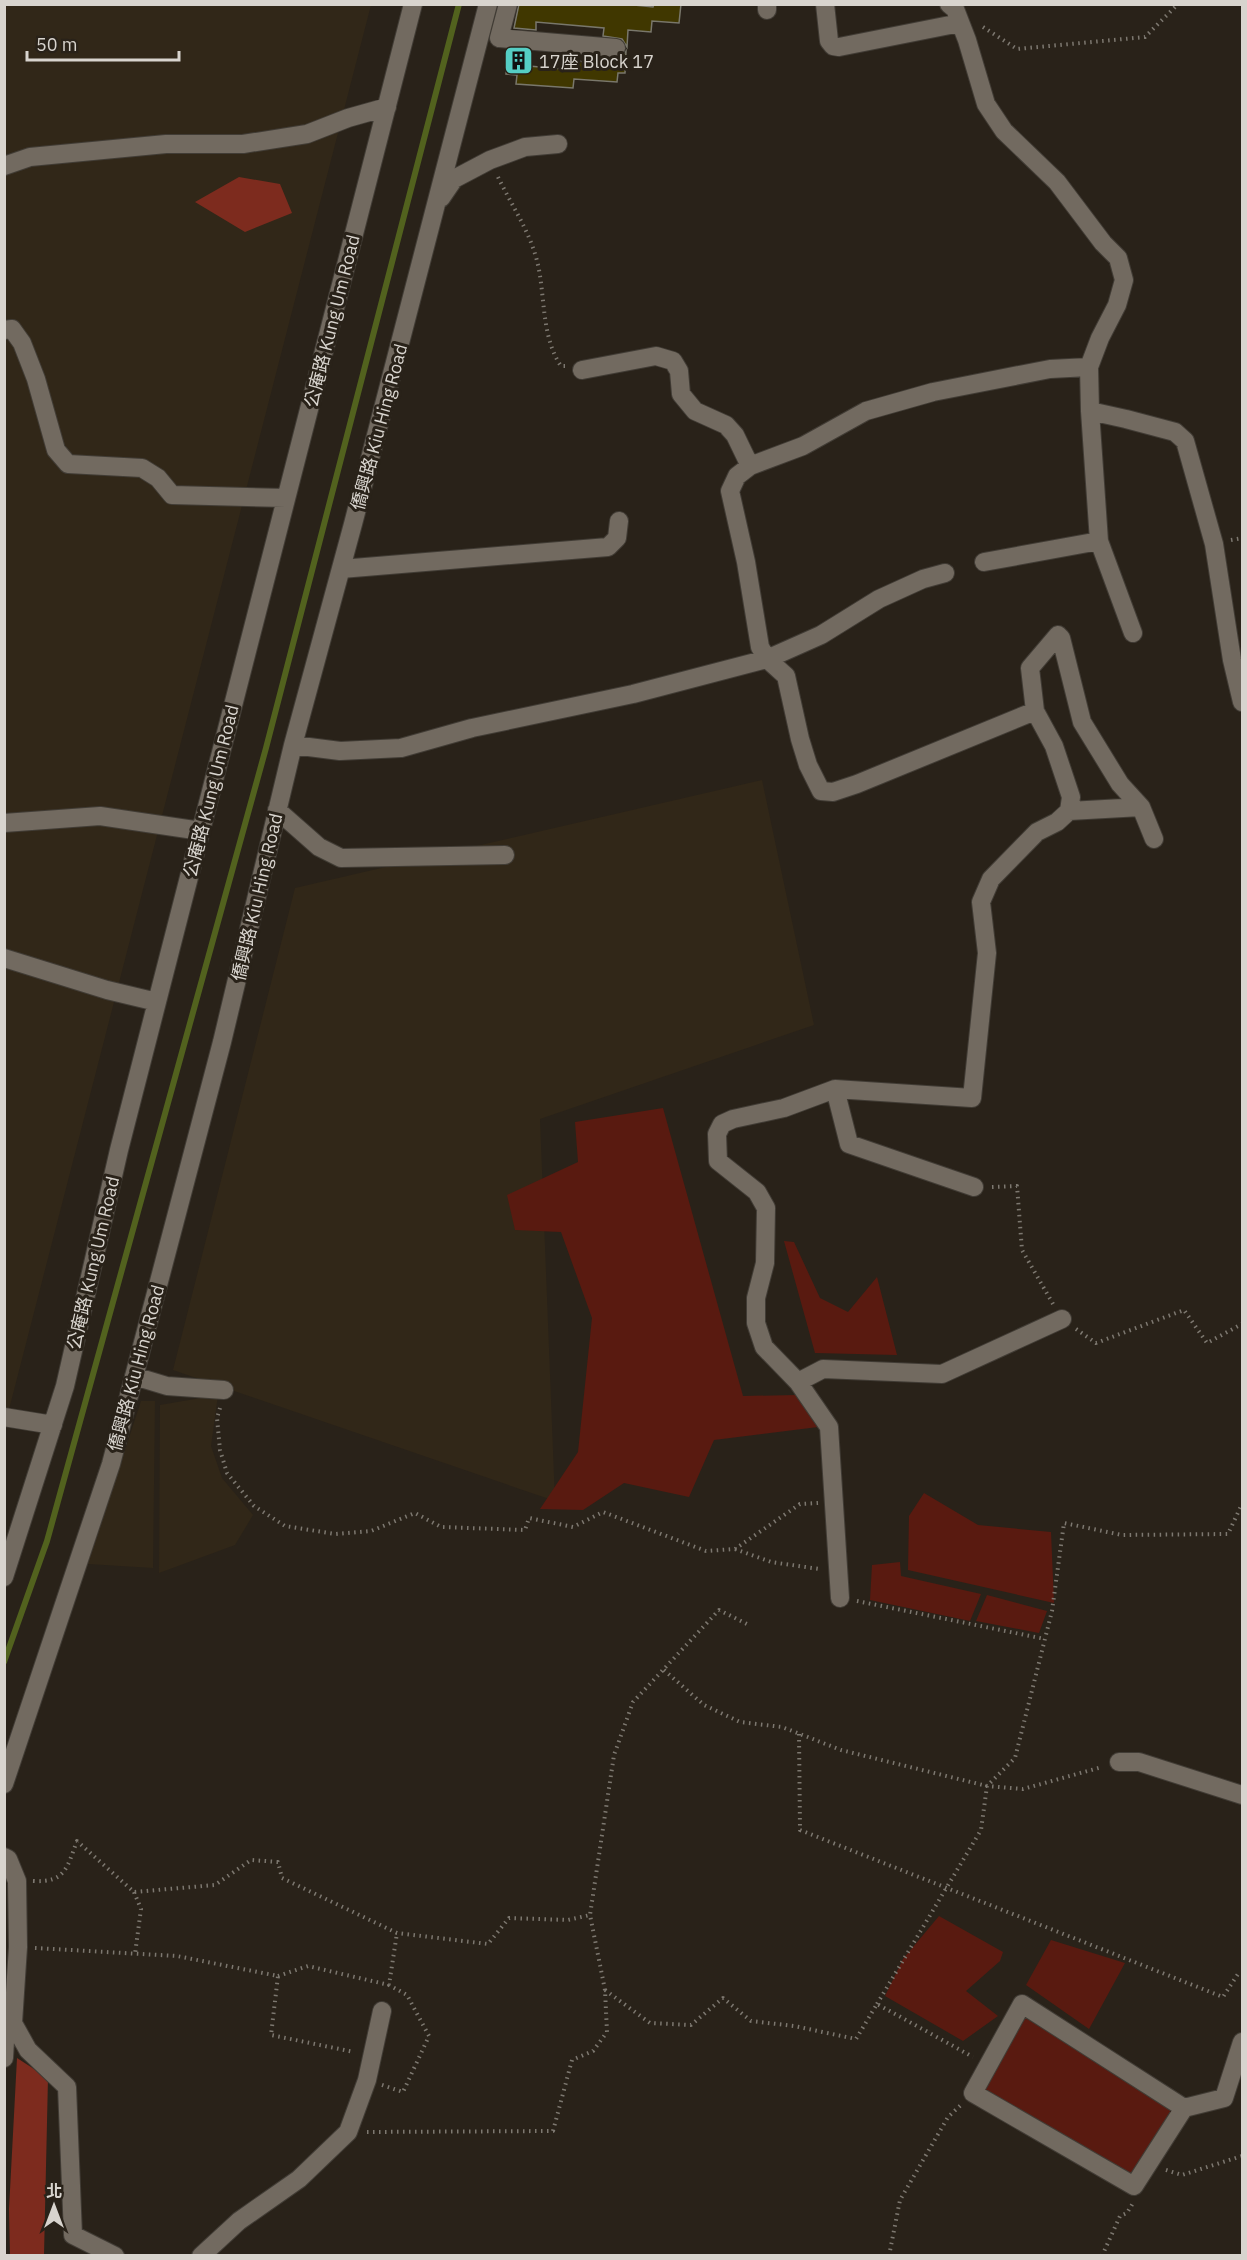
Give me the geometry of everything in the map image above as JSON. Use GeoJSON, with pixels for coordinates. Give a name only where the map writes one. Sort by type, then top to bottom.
{"type":"FeatureCollection","features":[{"type":"Feature","properties":{"kind":"street","name":"公庵路 Kung Um Road"},"geometry":{"type":"LineString","coordinates":[[4,1576],[66,1386],[118,1150],[413,4]]}},
{"type":"Feature","properties":{"kind":"street","name":"僑興路 Kiu Hing Road"},"geometry":{"type":"LineString","coordinates":[[4,1784],[111,1464],[222,1042],[293,745],[488,4]]}},
{"type":"Feature","properties":{"kind":"street"},"geometry":{"type":"LineString","coordinates":[[508,4],[499,38],[616,48]]}},
{"type":"Feature","properties":{"kind":"street"},"geometry":{"type":"LineString","coordinates":[[825,4],[829,41],[833,46],[839,47],[960,23]]}},
{"type":"Feature","properties":{"kind":"street"},"geometry":{"type":"LineString","coordinates":[[949,4],[955,9],[986,104],[1004,131],[1057,182],[1103,243],[1118,258],[1124,280],[1117,305],[1100,338],[1089,367],[1090,411],[1100,541],[1132,633]]}},
{"type":"Feature","properties":{"kind":"street"},"geometry":{"type":"LineString","coordinates":[[4,166],[30,158],[166,144],[243,144],[307,134],[348,118],[387,107]]}},
{"type":"Feature","properties":{"kind":"street"},"geometry":{"type":"LineString","coordinates":[[436,204],[454,179],[490,160],[525,147],[558,144]]}},
{"type":"Feature","properties":{"kind":"street"},"geometry":{"type":"LineString","coordinates":[[4,330],[12,329],[22,343],[36,379],[56,450],[68,464],[142,468],[158,478],[172,495],[286,498]]}},
{"type":"Feature","properties":{"kind":"street"},"geometry":{"type":"LineString","coordinates":[[582,370],[656,357],[673,360],[679,371],[681,394],[695,411],[726,425],[735,435],[750,466]]}},
{"type":"Feature","properties":{"kind":"street"},"geometry":{"type":"LineString","coordinates":[[1035,711],[857,784],[833,792],[821,791],[802,748],[786,676],[760,647],[746,562],[730,491],[737,476],[750,466],[803,446],[866,411],[933,392],[1050,369],[1089,367]]}},
{"type":"Feature","properties":{"kind":"street"},"geometry":{"type":"LineString","coordinates":[[1090,411],[1126,418],[1175,432],[1185,441],[1214,544],[1232,660],[1242,702]]}},
{"type":"Feature","properties":{"kind":"street"},"geometry":{"type":"LineString","coordinates":[[341,569],[608,548],[617,538],[619,521]]}},
{"type":"Feature","properties":{"kind":"street"},"geometry":{"type":"LineString","coordinates":[[984,562],[1100,541]]}},
{"type":"Feature","properties":{"kind":"street"},"geometry":{"type":"LineString","coordinates":[[293,745],[340,752],[401,748],[472,728],[633,694],[768,658],[820,635],[879,599],[923,579],[945,573]]}},
{"type":"Feature","properties":{"kind":"street"},"geometry":{"type":"LineString","coordinates":[[1069,811],[1071,797],[1054,746],[1035,711],[1030,668],[1058,635],[1061,638],[1082,722],[1120,784],[1141,807],[1154,839]]}},
{"type":"Feature","properties":{"kind":"street"},"geometry":{"type":"LineString","coordinates":[[840,1598],[829,1427],[798,1382],[764,1347],[756,1323],[756,1298],[765,1263],[766,1208],[757,1192],[718,1161],[717,1134],[722,1124],[733,1119],[784,1108],[835,1089],[972,1098],[987,953],[981,902],[991,879],[1037,832],[1057,822],[1069,811],[1141,807]]}},
{"type":"Feature","properties":{"kind":"street"},"geometry":{"type":"LineString","coordinates":[[277,810],[319,847],[341,858],[505,855]]}},
{"type":"Feature","properties":{"kind":"street"},"geometry":{"type":"LineString","coordinates":[[4,823],[100,816],[201,831]]}},
{"type":"Feature","properties":{"kind":"street"},"geometry":{"type":"LineString","coordinates":[[4,958],[107,990],[157,1002]]}},
{"type":"Feature","properties":{"kind":"street"},"geometry":{"type":"LineString","coordinates":[[835,1089],[849,1144],[974,1187]]}},
{"type":"Feature","properties":{"kind":"street"},"geometry":{"type":"LineString","coordinates":[[798,1382],[823,1369],[942,1374],[1062,1319]]}},
{"type":"Feature","properties":{"kind":"street"},"geometry":{"type":"LineString","coordinates":[[134,1376],[167,1386],[224,1390]]}},
{"type":"Feature","properties":{"kind":"street"},"geometry":{"type":"LineString","coordinates":[[4,1417],[53,1425]]}},
{"type":"Feature","properties":{"kind":"street"},"geometry":{"type":"LineString","coordinates":[[1119,1762],[1139,1762],[1242,1795]]}},
{"type":"Feature","properties":{"kind":"street"},"geometry":{"type":"LineString","coordinates":[[4,1857],[8,1859],[17,1881],[18,1947],[13,2023],[5,2040],[4,2058]]}},
{"type":"Feature","properties":{"kind":"street"},"geometry":{"type":"LineString","coordinates":[[1184,2108],[1022,2004],[973,2093],[1134,2186],[1184,2108],[1224,2098],[1242,2042]]}},
{"type":"Feature","properties":{"kind":"street"},"geometry":{"type":"LineString","coordinates":[[201,2256],[239,2221],[298,2179],[348,2132],[367,2080],[382,2011]]}},
{"type":"Feature","properties":{"kind":"street"},"geometry":{"type":"LineString","coordinates":[[13,2023],[28,2050],[67,2087],[73,2235],[116,2256]]}},
{"type":"Feature","properties":{"kind":"path"},"geometry":{"type":"LineString","coordinates":[[982,26],[1017,49],[1145,37],[1178,4]]}},
{"type":"Feature","properties":{"kind":"path"},"geometry":{"type":"LineString","coordinates":[[490,160],[528,234],[537,260],[552,352],[561,366],[582,370]]}},
{"type":"Feature","properties":{"kind":"path"},"geometry":{"type":"LineString","coordinates":[[974,1187],[1017,1186],[1022,1250],[1062,1319],[1096,1343],[1184,1310],[1207,1343],[1242,1324]]}},
{"type":"Feature","properties":{"kind":"path"},"geometry":{"type":"LineString","coordinates":[[224,1390],[217,1418],[220,1450],[227,1473],[254,1506],[285,1526],[335,1534],[371,1531],[415,1513],[441,1527],[525,1530],[529,1518],[573,1527],[603,1512],[706,1551],[735,1548],[771,1562],[838,1571]]}},
{"type":"Feature","properties":{"kind":"path"},"geometry":{"type":"LineString","coordinates":[[735,1548],[800,1504],[834,1502]]}},
{"type":"Feature","properties":{"kind":"path"},"geometry":{"type":"LineString","coordinates":[[605,1990],[651,2023],[691,2025],[723,1998],[751,2021],[794,2026],[856,2039],[981,1830],[987,1786],[1015,1758],[1052,1611],[1064,1523],[1122,1535],[1228,1534],[1242,1504]]}},
{"type":"Feature","properties":{"kind":"path"},"geometry":{"type":"LineString","coordinates":[[840,1598],[1045,1639]]}},
{"type":"Feature","properties":{"kind":"path"},"geometry":{"type":"LineString","coordinates":[[348,2132],[554,2131],[572,2060],[593,2051],[607,2032],[605,1990],[590,1915],[614,1755],[633,1702],[718,1610],[747,1624]]}},
{"type":"Feature","properties":{"kind":"path"},"geometry":{"type":"LineString","coordinates":[[664,1670],[704,1705],[740,1722],[782,1727],[842,1750],[987,1786],[1023,1789],[1119,1762]]}},
{"type":"Feature","properties":{"kind":"path"},"geometry":{"type":"LineString","coordinates":[[799,1734],[800,1830],[1223,1997],[1238,1974],[1242,1975]]}},
{"type":"Feature","properties":{"kind":"path"},"geometry":{"type":"LineString","coordinates":[[17,1881],[49,1882],[66,1870],[77,1841],[134,1892],[141,1909],[135,1954]]}},
{"type":"Feature","properties":{"kind":"path"},"geometry":{"type":"LineString","coordinates":[[134,1892],[215,1886],[251,1860],[278,1862],[282,1878],[397,1933],[488,1944],[509,1918],[568,1920],[590,1915]]}},
{"type":"Feature","properties":{"kind":"path"},"geometry":{"type":"LineString","coordinates":[[389,1985],[397,1933]]}},
{"type":"Feature","properties":{"kind":"path"},"geometry":{"type":"LineString","coordinates":[[18,1947],[177,1956],[278,1976],[308,1966],[389,1985],[407,1995],[429,2036],[403,2092],[367,2080]]}},
{"type":"Feature","properties":{"kind":"path"},"geometry":{"type":"LineString","coordinates":[[278,1976],[271,2036],[372,2055]]}},
{"type":"Feature","properties":{"kind":"path"},"geometry":{"type":"LineString","coordinates":[[877,2004],[988,2065]]}},
{"type":"Feature","properties":{"kind":"path"},"geometry":{"type":"LineString","coordinates":[[889,2256],[900,2200],[948,2117],[973,2093]]}},
{"type":"Feature","properties":{"kind":"path"},"geometry":{"type":"LineString","coordinates":[[1150,2160],[1168,2171],[1182,2175],[1242,2156]]}},
{"type":"Feature","properties":{"kind":"path"},"geometry":{"type":"LineString","coordinates":[[1160,2177],[1168,2171]]}},
{"type":"Feature","properties":{"kind":"path"},"geometry":{"type":"LineString","coordinates":[[1102,2256],[1120,2216],[1127,2213],[1137,2197]]}},
{"type":"Feature","properties":{"kind":"shaded area"},"geometry":{"type":"Polygon","coordinates":[[[5,5],[371,5],[5,1425],[5,5]]]}},
{"type":"Feature","properties":{"kind":"shaded area"},"geometry":{"type":"Polygon","coordinates":[[[239,177],[280,184],[292,213],[245,232],[195,202],[239,177]]]}},
{"type":"Feature","properties":{"kind":"shaded area"},"geometry":{"type":"Polygon","coordinates":[[[762,780],[814,1025],[540,1119],[555,1501],[173,1370],[295,888],[762,780]]]}},
{"type":"Feature","properties":{"kind":"shaded area"},"geometry":{"type":"Polygon","coordinates":[[[663,1108],[743,1396],[797,1395],[818,1427],[714,1440],[689,1497],[624,1483],[583,1510],[540,1509],[578,1452],[592,1318],[561,1232],[515,1230],[507,1195],[578,1162],[575,1122],[663,1108]]]}},
{"type":"Feature","properties":{"kind":"shaded area"},"geometry":{"type":"Polygon","coordinates":[[[784,1241],[794,1242],[820,1298],[848,1312],[877,1277],[897,1355],[815,1353],[784,1241]]]}},
{"type":"Feature","properties":{"kind":"shaded area"},"geometry":{"type":"Polygon","coordinates":[[[218,1395],[211,1446],[222,1478],[253,1515],[235,1545],[159,1573],[160,1405],[218,1395]]]}},
{"type":"Feature","properties":{"kind":"shaded area"},"geometry":{"type":"Polygon","coordinates":[[[141,1401],[155,1401],[153,1568],[88,1564],[141,1401]]]}},
{"type":"Feature","properties":{"kind":"shaded area"},"geometry":{"type":"Polygon","coordinates":[[[924,1493],[978,1525],[1051,1532],[1054,1603],[908,1570],[909,1516],[924,1493]]]}},
{"type":"Feature","properties":{"kind":"shaded area"},"geometry":{"type":"Polygon","coordinates":[[[900,1562],[901,1576],[981,1594],[970,1621],[870,1600],[872,1565],[900,1562]]]}},
{"type":"Feature","properties":{"kind":"shaded area"},"geometry":{"type":"Polygon","coordinates":[[[987,1595],[1047,1611],[1039,1633],[976,1621],[987,1595]]]}},
{"type":"Feature","properties":{"kind":"shaded area"},"geometry":{"type":"Polygon","coordinates":[[[939,1916],[1003,1952],[1000,1961],[966,1991],[998,2016],[963,2041],[885,1996],[903,1959],[939,1916]]]}},
{"type":"Feature","properties":{"kind":"shaded area"},"geometry":{"type":"Polygon","coordinates":[[[1051,1940],[1125,1963],[1089,2029],[1026,1985],[1051,1940]]]}},
{"type":"Feature","properties":{"kind":"shaded area"},"geometry":{"type":"Polygon","coordinates":[[[1024,2017],[1173,2107],[1130,2177],[981,2087],[1024,2017]]]}},
{"type":"Feature","properties":{"kind":"shaded area"},"geometry":{"type":"Polygon","coordinates":[[[17,2058],[48,2078],[44,2255],[10,2256],[9,2209],[17,2058]]]}},
{"type":"Feature","properties":{"kind":"building"},"geometry":{"type":"Polygon","coordinates":[[[519,4],[624,4],[653,7],[654,4],[681,4],[679,23],[652,21],[651,32],[628,30],[627,47],[622,39],[603,36],[604,28],[536,22],[536,30],[514,28],[519,4]]]}},
{"type":"Feature","properties":{"kind":"building"},"geometry":{"type":"Polygon","coordinates":[[[508,50],[530,52],[529,66],[562,69],[563,60],[600,63],[601,58],[620,58],[626,51],[625,73],[618,73],[617,82],[574,79],[573,88],[516,84],[517,75],[506,74],[508,50]]]}},
{"type":"Feature","properties":{"kind":"waterway"},"geometry":{"type":"LineString","coordinates":[[4,1662],[47,1541],[266,748],[459,4]]}},
{"type":"Feature","properties":{"kind":"place","name":"17座 Block 17"},"geometry":{"type":"Point","coordinates":[518,61]}}]}
